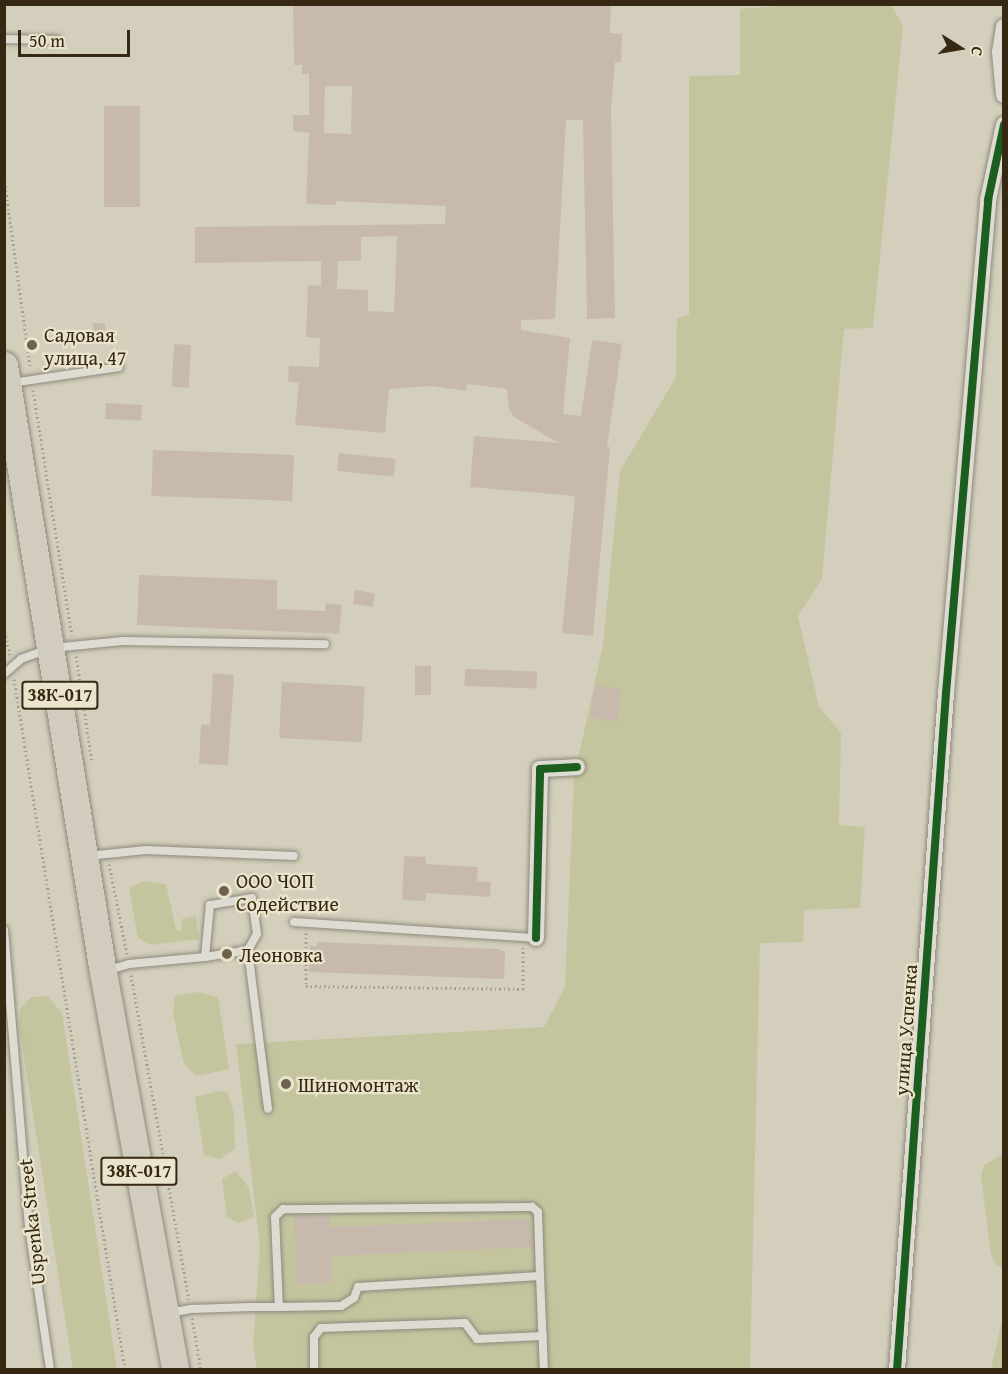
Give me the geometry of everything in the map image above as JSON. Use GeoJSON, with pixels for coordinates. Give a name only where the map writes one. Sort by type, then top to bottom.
{"type":"FeatureCollection","features":[{"type":"Feature","properties":{"kind":"main road","name":"38К-017"},"geometry":{"type":"LineString","coordinates":[[14,376],[9,419],[63,647],[95,855],[103,972],[175,1370]]}},
{"type":"Feature","properties":{"kind":"street"},"geometry":{"type":"LineString","coordinates":[[1004,27],[999,52],[1004,95]]}},
{"type":"Feature","properties":{"kind":"street","name":"улица Успенка"},"geometry":{"type":"LineString","coordinates":[[897,1370],[946,693],[988,200],[1004,125]]}},
{"type":"Feature","properties":{"kind":"street"},"geometry":{"type":"LineString","coordinates":[[536,938],[540,769],[576,767]]}},
{"type":"Feature","properties":{"kind":"lane"},"geometry":{"type":"LineString","coordinates":[[4,39],[57,40]]}},
{"type":"Feature","properties":{"kind":"lane"},"geometry":{"type":"LineString","coordinates":[[14,376],[119,367]]}},
{"type":"Feature","properties":{"kind":"lane"},"geometry":{"type":"LineString","coordinates":[[4,674],[21,659],[63,647],[123,640],[325,644]]}},
{"type":"Feature","properties":{"kind":"lane"},"geometry":{"type":"LineString","coordinates":[[95,855],[146,850],[294,856]]}},
{"type":"Feature","properties":{"kind":"lane"},"geometry":{"type":"LineString","coordinates":[[205,957],[210,905],[252,898],[257,934],[248,950],[268,1109]]}},
{"type":"Feature","properties":{"kind":"lane"},"geometry":{"type":"LineString","coordinates":[[294,922],[536,938]]}},
{"type":"Feature","properties":{"kind":"lane","name":"Uspenka Street"},"geometry":{"type":"LineString","coordinates":[[4,930],[29,1227],[50,1370]]}},
{"type":"Feature","properties":{"kind":"lane"},"geometry":{"type":"LineString","coordinates":[[103,972],[129,964],[205,957],[248,950]]}},
{"type":"Feature","properties":{"kind":"lane"},"geometry":{"type":"LineString","coordinates":[[279,1307],[275,1217],[283,1209],[532,1207],[538,1212],[544,1370]]}},
{"type":"Feature","properties":{"kind":"lane"},"geometry":{"type":"LineString","coordinates":[[165,1314],[191,1309],[340,1306],[354,1298],[358,1287],[540,1276]]}},
{"type":"Feature","properties":{"kind":"lane"},"geometry":{"type":"LineString","coordinates":[[314,1370],[314,1337],[321,1328],[465,1323],[477,1339],[543,1336]]}},
{"type":"Feature","properties":{"kind":"path"},"geometry":{"type":"LineString","coordinates":[[4,177],[14,376],[63,647],[92,765]]}},
{"type":"Feature","properties":{"kind":"path"},"geometry":{"type":"LineString","coordinates":[[4,627],[125,1370]]}},
{"type":"Feature","properties":{"kind":"path"},"geometry":{"type":"LineString","coordinates":[[95,855],[129,964],[201,1370]]}},
{"type":"Feature","properties":{"kind":"path"},"geometry":{"type":"LineString","coordinates":[[294,933],[317,934]]}},
{"type":"Feature","properties":{"kind":"path"},"geometry":{"type":"LineString","coordinates":[[306,933],[306,986],[523,989],[524,948],[513,947]]}},
{"type":"Feature","properties":{"kind":"green space"},"geometry":{"type":"Polygon","coordinates":[[[801,4],[891,5],[903,25],[873,328],[844,329],[822,579],[798,616],[819,707],[841,733],[839,825],[865,827],[860,908],[804,910],[803,942],[760,943],[750,1369],[257,1369],[253,1345],[260,1247],[236,1044],[544,1027],[565,987],[574,778],[603,645],[620,471],[676,377],[677,318],[689,315],[689,76],[740,75],[740,9],[801,4]]]}},
{"type":"Feature","properties":{"kind":"green space"},"geometry":{"type":"Polygon","coordinates":[[[144,881],[166,884],[176,929],[181,931],[182,919],[196,916],[199,939],[152,945],[138,938],[129,888],[144,881]]]}},
{"type":"Feature","properties":{"kind":"green space"},"geometry":{"type":"Polygon","coordinates":[[[198,992],[218,997],[229,1069],[196,1076],[184,1064],[173,1014],[175,996],[198,992]]]}},
{"type":"Feature","properties":{"kind":"green space"},"geometry":{"type":"Polygon","coordinates":[[[48,996],[62,1013],[117,1369],[73,1369],[19,1026],[20,1009],[31,997],[48,996]]]}},
{"type":"Feature","properties":{"kind":"green space"},"geometry":{"type":"Polygon","coordinates":[[[219,1091],[228,1093],[234,1114],[235,1148],[220,1159],[204,1155],[195,1097],[219,1091]]]}},
{"type":"Feature","properties":{"kind":"green space"},"geometry":{"type":"Polygon","coordinates":[[[1003,1154],[1003,1267],[996,1265],[991,1254],[981,1177],[984,1165],[1003,1154]]]}},
{"type":"Feature","properties":{"kind":"green space"},"geometry":{"type":"Polygon","coordinates":[[[236,1171],[249,1188],[254,1217],[238,1223],[227,1217],[222,1179],[236,1171]]]}},
{"type":"Feature","properties":{"kind":"green space"},"geometry":{"type":"Polygon","coordinates":[[[1003,1316],[1003,1369],[991,1369],[1003,1316]]]}},
{"type":"Feature","properties":{"kind":"building"},"geometry":{"type":"Polygon","coordinates":[[[293,4],[611,4],[610,33],[622,34],[621,62],[615,62],[611,110],[615,318],[587,319],[583,120],[566,120],[555,319],[521,320],[521,330],[570,338],[563,414],[581,416],[592,340],[622,344],[607,447],[610,447],[593,636],[562,633],[575,496],[470,487],[474,436],[559,443],[514,417],[509,409],[507,389],[467,384],[466,391],[432,386],[389,389],[385,433],[295,425],[299,383],[288,382],[289,366],[319,367],[320,338],[306,337],[308,285],[321,286],[321,261],[195,263],[195,227],[445,224],[446,206],[336,201],[336,205],[306,204],[309,133],[293,131],[293,115],[309,115],[309,74],[302,74],[302,65],[294,65],[293,4]],[[325,86],[324,133],[351,134],[352,86],[325,86]],[[397,236],[361,237],[361,261],[338,261],[337,289],[368,290],[368,311],[394,312],[397,236]]]}},
{"type":"Feature","properties":{"kind":"building"},"geometry":{"type":"Polygon","coordinates":[[[104,106],[140,106],[140,207],[104,207],[104,106]]]}},
{"type":"Feature","properties":{"kind":"building"},"geometry":{"type":"Polygon","coordinates":[[[93,323],[105,323],[105,343],[93,343],[93,323]]]}},
{"type":"Feature","properties":{"kind":"building"},"geometry":{"type":"Polygon","coordinates":[[[174,344],[191,345],[189,388],[172,387],[174,344]]]}},
{"type":"Feature","properties":{"kind":"building"},"geometry":{"type":"Polygon","coordinates":[[[106,403],[142,405],[141,421],[105,419],[106,403]]]}},
{"type":"Feature","properties":{"kind":"building"},"geometry":{"type":"Polygon","coordinates":[[[153,450],[294,455],[292,501],[151,496],[153,450]]]}},
{"type":"Feature","properties":{"kind":"building"},"geometry":{"type":"Polygon","coordinates":[[[339,453],[396,459],[394,477],[337,471],[339,453]]]}},
{"type":"Feature","properties":{"kind":"building"},"geometry":{"type":"Polygon","coordinates":[[[139,575],[277,580],[277,609],[325,611],[326,603],[342,605],[339,634],[137,625],[139,575]]]}},
{"type":"Feature","properties":{"kind":"building"},"geometry":{"type":"Polygon","coordinates":[[[355,590],[375,593],[373,607],[353,604],[355,590]]]}},
{"type":"Feature","properties":{"kind":"building"},"geometry":{"type":"Polygon","coordinates":[[[415,666],[431,666],[431,695],[415,695],[415,666]]]}},
{"type":"Feature","properties":{"kind":"building"},"geometry":{"type":"Polygon","coordinates":[[[465,669],[537,672],[536,689],[464,686],[465,669]]]}},
{"type":"Feature","properties":{"kind":"building"},"geometry":{"type":"Polygon","coordinates":[[[213,673],[234,675],[228,765],[199,764],[201,724],[210,725],[213,673]]]}},
{"type":"Feature","properties":{"kind":"building"},"geometry":{"type":"Polygon","coordinates":[[[282,682],[365,686],[362,742],[279,738],[282,682]]]}},
{"type":"Feature","properties":{"kind":"building"},"geometry":{"type":"Polygon","coordinates":[[[595,685],[622,689],[617,721],[590,718],[595,685]]]}},
{"type":"Feature","properties":{"kind":"building"},"geometry":{"type":"Polygon","coordinates":[[[404,856],[426,857],[426,864],[478,867],[477,881],[491,882],[490,897],[426,893],[426,901],[402,900],[404,856]]]}},
{"type":"Feature","properties":{"kind":"building"},"geometry":{"type":"Polygon","coordinates":[[[317,942],[498,949],[505,952],[504,979],[309,972],[310,946],[317,946],[317,942]]]}},
{"type":"Feature","properties":{"kind":"building"},"geometry":{"type":"Polygon","coordinates":[[[294,1215],[329,1215],[330,1227],[529,1219],[533,1247],[331,1256],[332,1283],[297,1285],[294,1215]]]}},
{"type":"Feature","properties":{"kind":"cycle path"},"geometry":{"type":"LineString","coordinates":[[897,1370],[946,693],[988,200],[1004,125]]}},
{"type":"Feature","properties":{"kind":"cycle path"},"geometry":{"type":"LineString","coordinates":[[536,938],[540,769],[577,767]]}},
{"type":"Feature","properties":{"kind":"place","name":"Садовая улица, 47"},"geometry":{"type":"Point","coordinates":[32,345]}},
{"type":"Feature","properties":{"kind":"place","name":"ООО ЧОП Содействие"},"geometry":{"type":"Point","coordinates":[224,891]}},
{"type":"Feature","properties":{"kind":"place","name":"Леоновка"},"geometry":{"type":"Point","coordinates":[227,954]}},
{"type":"Feature","properties":{"kind":"place","name":"Шиномонтаж"},"geometry":{"type":"Point","coordinates":[286,1084]}}]}
